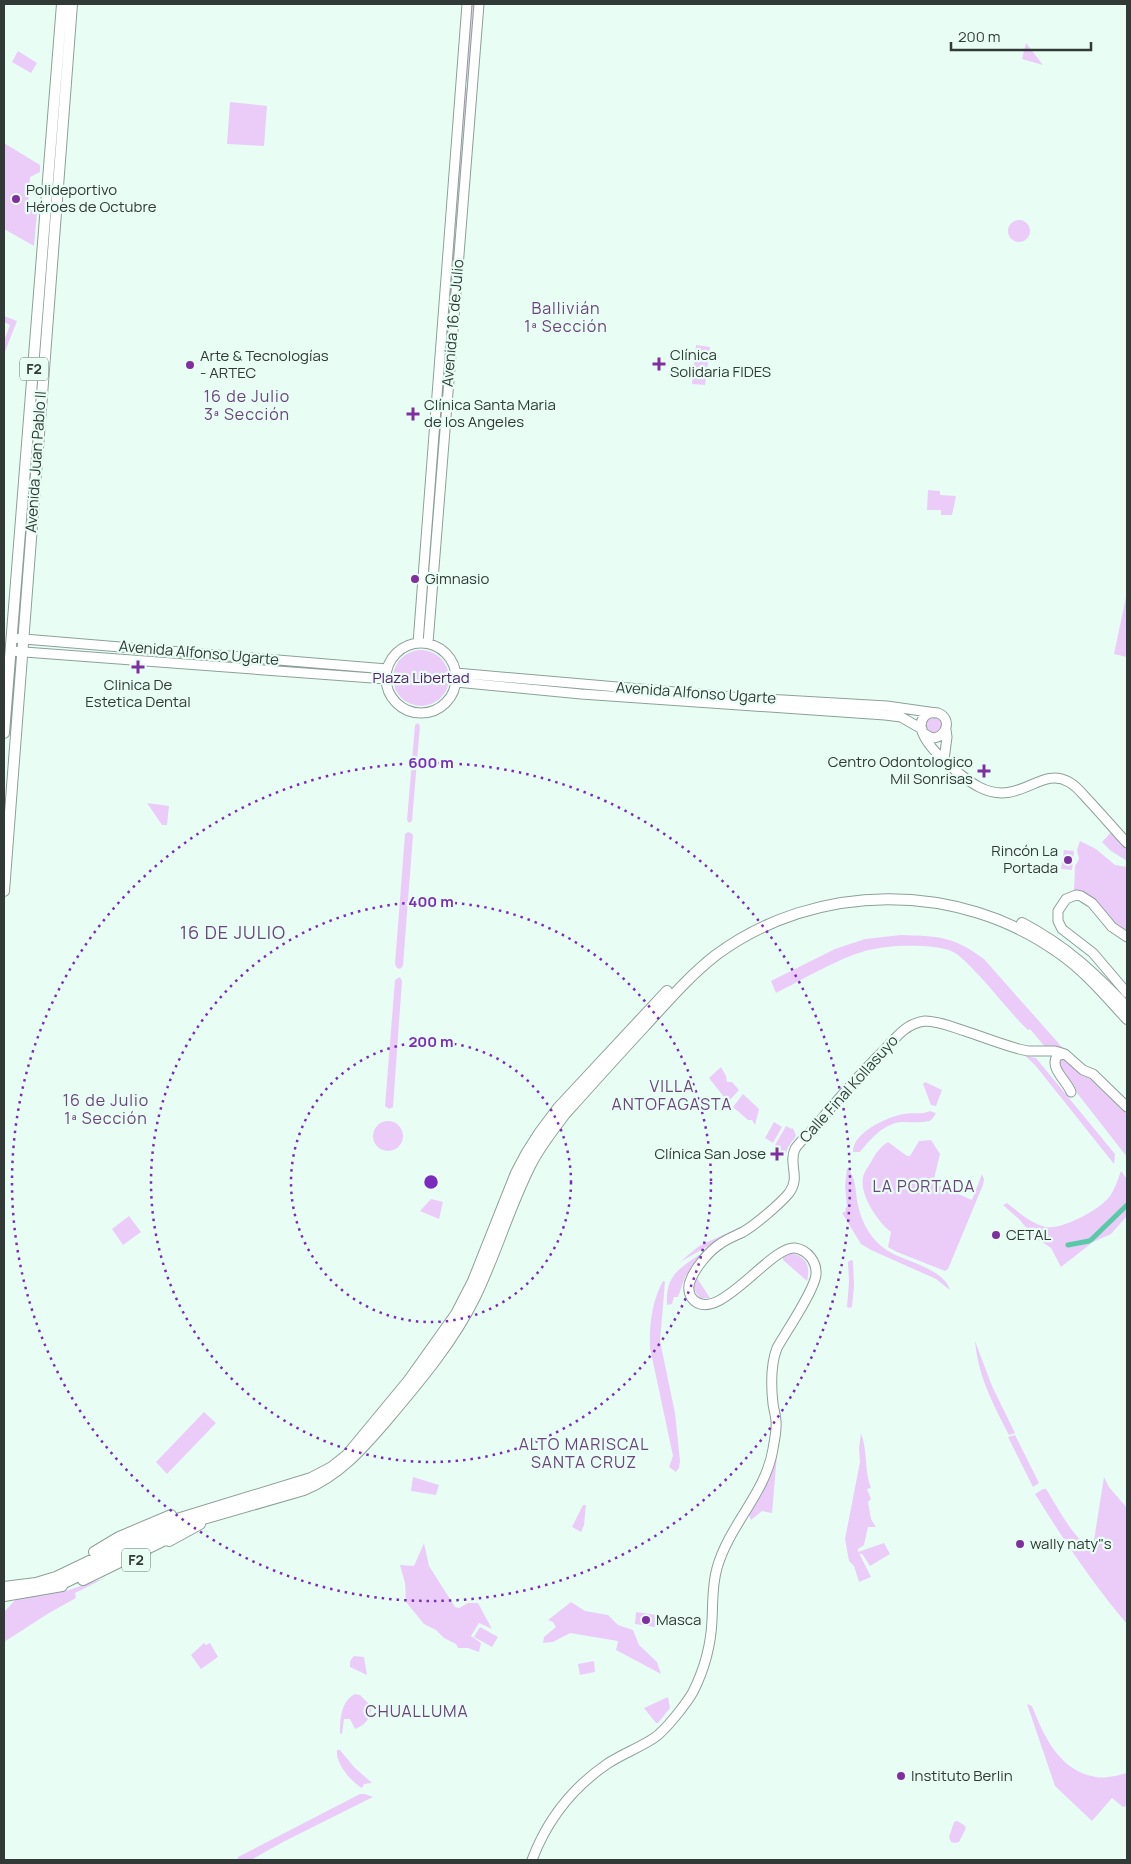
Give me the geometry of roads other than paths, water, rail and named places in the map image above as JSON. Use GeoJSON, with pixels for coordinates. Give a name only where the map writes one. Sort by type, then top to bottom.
{"type":"FeatureCollection","features":[{"type":"Feature","properties":{"kind":"highway","name":"Avenida Juan Pablo II"},"geometry":{"type":"LineString","coordinates":[[4,733],[62,4]]}},
{"type":"Feature","properties":{"kind":"highway","name":"Avenida Juan Pablo II"},"geometry":{"type":"LineString","coordinates":[[4,890],[72,4]]}},
{"type":"Feature","properties":{"kind":"highway","name":"F2"},"geometry":{"type":"LineString","coordinates":[[4,1587],[72,1583],[208,1514],[300,1482],[322,1472],[346,1455],[409,1380],[456,1314],[473,1281],[526,1154],[552,1116],[689,968],[712,949],[748,928],[782,913],[805,906],[862,894],[918,894],[966,902],[1004,915],[1050,939],[1086,965],[1127,1007]]}},
{"type":"Feature","properties":{"kind":"highway","name":"F2"},"geometry":{"type":"LineString","coordinates":[[4,1596],[55,1583],[114,1544],[155,1524],[176,1516],[208,1514],[304,1490],[328,1478],[351,1460],[416,1384],[464,1315],[481,1283],[531,1162],[547,1137],[565,1114],[694,973],[734,943],[760,928],[784,917],[807,910],[862,900],[918,900],[940,902],[965,908],[1018,928],[1058,952],[1080,970],[1127,1019]]}},
{"type":"Feature","properties":{"kind":"main road","name":"Avenida 16 de Julio"},"geometry":{"type":"LineString","coordinates":[[423,643],[468,4]]}},
{"type":"Feature","properties":{"kind":"main road","name":"Avenida 16 de Julio"},"geometry":{"type":"LineString","coordinates":[[423,643],[479,4]]}},
{"type":"Feature","properties":{"kind":"main road","name":"Avenida Alfonso Ugarte"},"geometry":{"type":"LineString","coordinates":[[12,638],[387,669]]}},
{"type":"Feature","properties":{"kind":"main road"},"geometry":{"type":"LineString","coordinates":[[423,643],[438,647],[445,652],[454,665],[456,678],[452,695],[440,708],[432,712],[418,714],[402,708],[396,703],[390,696],[386,679],[387,669],[396,653],[403,648],[423,643]]}},
{"type":"Feature","properties":{"kind":"main road","name":"Avenida Alfonso Ugarte"},"geometry":{"type":"LineString","coordinates":[[11,651],[386,679]]}},
{"type":"Feature","properties":{"kind":"main road","name":"Avenida Alfonso Ugarte"},"geometry":{"type":"LineString","coordinates":[[456,678],[887,706],[936,713]]}},
{"type":"Feature","properties":{"kind":"main road","name":"Avenida Alfonso Ugarte"},"geometry":{"type":"LineString","coordinates":[[456,678],[581,694],[886,715],[901,717],[922,731]]}},
{"type":"Feature","properties":{"kind":"main road"},"geometry":{"type":"LineString","coordinates":[[944,760],[947,736],[945,720],[942,716],[931,713],[925,716],[921,722],[922,731],[929,745],[944,760],[968,780],[989,792],[997,793],[1016,792],[1045,778],[1055,777],[1070,782],[1127,843]]}},
{"type":"Feature","properties":{"kind":"main road"},"geometry":{"type":"LineString","coordinates":[[922,731],[929,738],[934,738],[941,736],[946,730]]}},
{"type":"Feature","properties":{"kind":"main road"},"geometry":{"type":"LineString","coordinates":[[1127,938],[1112,927],[1092,903],[1081,896],[1076,895],[1066,899],[1058,911],[1058,921],[1062,929],[1094,953],[1127,992]]}},
{"type":"Feature","properties":{"kind":"main road","name":"Calle Final Kollasuyo"},"geometry":{"type":"LineString","coordinates":[[532,1860],[550,1822],[571,1794],[606,1765],[659,1734],[692,1694],[704,1666],[709,1645],[717,1568],[734,1529],[755,1497],[766,1474],[773,1450],[776,1426],[772,1382],[773,1360],[777,1348],[814,1281],[816,1274],[813,1261],[803,1251],[794,1248],[787,1249],[766,1263],[732,1293],[713,1302],[703,1304],[692,1298],[689,1288],[692,1276],[718,1245],[749,1228],[788,1194],[794,1182],[793,1158],[798,1146],[846,1090],[904,1030],[912,1025],[923,1021],[938,1022],[1019,1049],[1055,1051],[1064,1054]]}},
{"type":"Feature","properties":{"kind":"main road"},"geometry":{"type":"LineString","coordinates":[[1071,1092],[1055,1066],[1054,1060],[1057,1056],[1064,1054],[1083,1070],[1093,1074],[1127,1107]]}},
{"type":"Feature","properties":{"kind":"waterway"},"geometry":{"type":"LineString","coordinates":[[1068,1245],[1092,1239],[1127,1205]]}},
{"type":"Feature","properties":{"kind":"place","name":"Polideportivo Héroes de Octubre"},"geometry":{"type":"Point","coordinates":[16,199]}},
{"type":"Feature","properties":{"kind":"place","name":"Clínica Solidaria FIDES"},"geometry":{"type":"Point","coordinates":[659,364]}},
{"type":"Feature","properties":{"kind":"place","name":"Arte & Tecnologías - ARTEC"},"geometry":{"type":"Point","coordinates":[190,365]}},
{"type":"Feature","properties":{"kind":"place","name":"Clínica Santa Maria de los Angeles"},"geometry":{"type":"Point","coordinates":[413,414]}},
{"type":"Feature","properties":{"kind":"place","name":"Gimnasio"},"geometry":{"type":"Point","coordinates":[415,579]}},
{"type":"Feature","properties":{"kind":"place","name":"Clinica De Estetica Dental"},"geometry":{"type":"Point","coordinates":[138,667]}},
{"type":"Feature","properties":{"kind":"place","name":"Centro Odontologico Mil Sonrisas"},"geometry":{"type":"Point","coordinates":[984,771]}},
{"type":"Feature","properties":{"kind":"place","name":"Rincón La Portada"},"geometry":{"type":"Point","coordinates":[1068,860]}},
{"type":"Feature","properties":{"kind":"place","name":"Clínica San Jose"},"geometry":{"type":"Point","coordinates":[777,1154]}},
{"type":"Feature","properties":{"kind":"place","name":"CETAL"},"geometry":{"type":"Point","coordinates":[996,1235]}},
{"type":"Feature","properties":{"kind":"place","name":"wally naty\"s"},"geometry":{"type":"Point","coordinates":[1020,1544]}},
{"type":"Feature","properties":{"kind":"place","name":"Masca"},"geometry":{"type":"Point","coordinates":[646,1620]}},
{"type":"Feature","properties":{"kind":"place","name":"Instituto Berlin"},"geometry":{"type":"Point","coordinates":[901,1776]}},
{"type":"Feature","properties":{"kind":"district","name":"Ballivián 1ª Sección"},"geometry":{"type":"Point","coordinates":[566,317]}},
{"type":"Feature","properties":{"kind":"district","name":"16 de Julio 3ª Sección"},"geometry":{"type":"Point","coordinates":[247,405]}},
{"type":"Feature","properties":{"kind":"district","name":"16 DE JULIO"},"geometry":{"type":"Point","coordinates":[233,933]}},
{"type":"Feature","properties":{"kind":"district","name":"VILLA ANTOFAGASTA"},"geometry":{"type":"Point","coordinates":[672,1095]}},
{"type":"Feature","properties":{"kind":"district","name":"16 de Julio 1ª Sección"},"geometry":{"type":"Point","coordinates":[106,1109]}},
{"type":"Feature","properties":{"kind":"district","name":"LA PORTADA"},"geometry":{"type":"Point","coordinates":[924,1186]}},
{"type":"Feature","properties":{"kind":"district","name":"ALTO MARISCAL SANTA CRUZ"},"geometry":{"type":"Point","coordinates":[584,1453]}},
{"type":"Feature","properties":{"kind":"district","name":"CHUALLUMA"},"geometry":{"type":"Point","coordinates":[417,1711]}},
{"type":"Feature","properties":{"kind":"park label","name":"Plaza Libertad"},"geometry":{"type":"Point","coordinates":[421,678]}}]}
